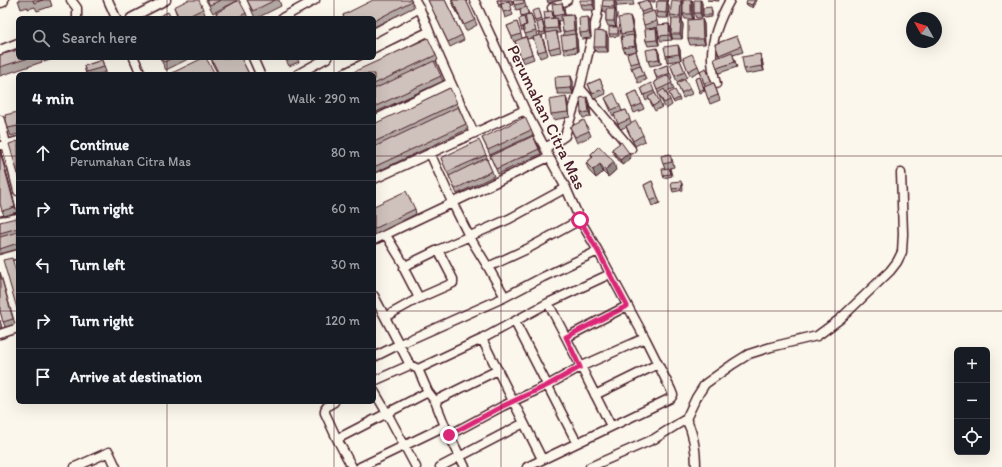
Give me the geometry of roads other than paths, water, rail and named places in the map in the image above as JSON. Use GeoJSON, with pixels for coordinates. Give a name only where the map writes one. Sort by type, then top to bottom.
{"type":"FeatureCollection","features":[{"type":"Feature","properties":{"kind":"street"},"geometry":{"type":"LineString","coordinates":[[71,0],[77,8],[77,16]]}},
{"type":"Feature","properties":{"kind":"street"},"geometry":{"type":"LineString","coordinates":[[108,0],[115,16]]}},
{"type":"Feature","properties":{"kind":"street"},"geometry":{"type":"LineString","coordinates":[[135,16],[166,0]]}},
{"type":"Feature","properties":{"kind":"street"},"geometry":{"type":"LineString","coordinates":[[286,16],[316,0]]}},
{"type":"Feature","properties":{"kind":"street"},"geometry":{"type":"LineString","coordinates":[[415,0],[420,8],[428,32],[450,83],[474,133]]}},
{"type":"Feature","properties":{"kind":"street","name":"Perumahan Citra Mas"},"geometry":{"type":"LineString","coordinates":[[474,0],[525,110],[566,188],[580,220],[645,338],[673,396],[611,426]]}},
{"type":"Feature","properties":{"kind":"street"},"geometry":{"type":"LineString","coordinates":[[552,8],[567,0]]}},
{"type":"Feature","properties":{"kind":"street"},"geometry":{"type":"LineString","coordinates":[[545,148],[565,136],[580,88],[597,16],[599,0]]}},
{"type":"Feature","properties":{"kind":"street"},"geometry":{"type":"LineString","coordinates":[[716,84],[712,60],[712,46],[718,24],[730,0]]}},
{"type":"Feature","properties":{"kind":"street"},"geometry":{"type":"LineString","coordinates":[[376,32],[420,8]]}},
{"type":"Feature","properties":{"kind":"street"},"geometry":{"type":"LineString","coordinates":[[376,58],[428,32]]}},
{"type":"Feature","properties":{"kind":"street"},"geometry":{"type":"LineString","coordinates":[[0,50],[16,44]]}},
{"type":"Feature","properties":{"kind":"street"},"geometry":{"type":"LineString","coordinates":[[135,60],[140,72]]}},
{"type":"Feature","properties":{"kind":"street"},"geometry":{"type":"LineString","coordinates":[[254,60],[259,72]]}},
{"type":"Feature","properties":{"kind":"street"},"geometry":{"type":"LineString","coordinates":[[302,72],[323,60]]}},
{"type":"Feature","properties":{"kind":"street"},"geometry":{"type":"LineString","coordinates":[[347,72],[371,60]]}},
{"type":"Feature","properties":{"kind":"street"},"geometry":{"type":"LineString","coordinates":[[376,119],[450,83]]}},
{"type":"Feature","properties":{"kind":"street"},"geometry":{"type":"LineString","coordinates":[[580,88],[631,149]]}},
{"type":"Feature","properties":{"kind":"street"},"geometry":{"type":"LineString","coordinates":[[376,178],[525,110]]}},
{"type":"Feature","properties":{"kind":"street"},"geometry":{"type":"LineString","coordinates":[[0,120],[3,145],[16,185]]}},
{"type":"Feature","properties":{"kind":"street"},"geometry":{"type":"LineString","coordinates":[[3,145],[16,142]]}},
{"type":"Feature","properties":{"kind":"street"},"geometry":{"type":"LineString","coordinates":[[430,153],[469,236],[505,297]]}},
{"type":"Feature","properties":{"kind":"street"},"geometry":{"type":"LineString","coordinates":[[376,239],[452,202],[549,158]]}},
{"type":"Feature","properties":{"kind":"street"},"geometry":{"type":"LineString","coordinates":[[590,467],[654,439],[686,419],[696,398],[705,384],[749,354],[817,336],[840,319],[898,262],[902,252],[903,234],[901,173]]}},
{"type":"Feature","properties":{"kind":"street"},"geometry":{"type":"LineString","coordinates":[[405,266],[509,219],[566,188]]}},
{"type":"Feature","properties":{"kind":"street"},"geometry":{"type":"LineString","coordinates":[[0,221],[16,218]]}},
{"type":"Feature","properties":{"kind":"street"},"geometry":{"type":"LineString","coordinates":[[488,267],[580,220]]}},
{"type":"Feature","properties":{"kind":"street"},"geometry":{"type":"LineString","coordinates":[[386,235],[405,266],[404,269],[419,298]]}},
{"type":"Feature","properties":{"kind":"street"},"geometry":{"type":"LineString","coordinates":[[385,317],[419,298],[453,283],[453,279],[438,250]]}},
{"type":"Feature","properties":{"kind":"street"},"geometry":{"type":"LineString","coordinates":[[376,356],[505,297],[598,251]]}},
{"type":"Feature","properties":{"kind":"street"},"geometry":{"type":"LineString","coordinates":[[16,255],[0,260],[16,320]]}},
{"type":"Feature","properties":{"kind":"street"},"geometry":{"type":"LineString","coordinates":[[376,380],[414,367],[482,338],[515,322],[548,303],[610,274]]}},
{"type":"Feature","properties":{"kind":"street"},"geometry":{"type":"LineString","coordinates":[[376,300],[400,344],[428,392],[435,401],[449,435],[465,467]]}},
{"type":"Feature","properties":{"kind":"street"},"geometry":{"type":"LineString","coordinates":[[527,467],[611,426],[548,303]]}},
{"type":"Feature","properties":{"kind":"street"},"geometry":{"type":"LineString","coordinates":[[566,337],[627,306]]}},
{"type":"Feature","properties":{"kind":"street"},"geometry":{"type":"LineString","coordinates":[[515,322],[577,443]]}},
{"type":"Feature","properties":{"kind":"street"},"geometry":{"type":"LineString","coordinates":[[0,334],[16,328]]}},
{"type":"Feature","properties":{"kind":"street"},"geometry":{"type":"LineString","coordinates":[[482,338],[542,459]]}},
{"type":"Feature","properties":{"kind":"street"},"geometry":{"type":"LineString","coordinates":[[449,435],[503,406],[548,385],[580,367],[645,338]]}},
{"type":"Feature","properties":{"kind":"street"},"geometry":{"type":"LineString","coordinates":[[595,395],[658,364]]}},
{"type":"Feature","properties":{"kind":"street"},"geometry":{"type":"LineString","coordinates":[[435,401],[498,370]]}},
{"type":"Feature","properties":{"kind":"street"},"geometry":{"type":"LineString","coordinates":[[337,439],[428,392]]}},
{"type":"Feature","properties":{"kind":"street"},"geometry":{"type":"LineString","coordinates":[[376,394],[416,467]]}},
{"type":"Feature","properties":{"kind":"street"},"geometry":{"type":"LineString","coordinates":[[330,404],[324,411],[352,467]]}},
{"type":"Feature","properties":{"kind":"street"},"geometry":{"type":"LineString","coordinates":[[686,419],[691,428],[695,445],[696,467]]}},
{"type":"Feature","properties":{"kind":"street"},"geometry":{"type":"LineString","coordinates":[[440,467],[524,423]]}},
{"type":"Feature","properties":{"kind":"street"},"geometry":{"type":"LineString","coordinates":[[360,467],[445,426]]}},
{"type":"Feature","properties":{"kind":"street"},"geometry":{"type":"LineString","coordinates":[[75,467],[109,452],[116,467]]}}]}
